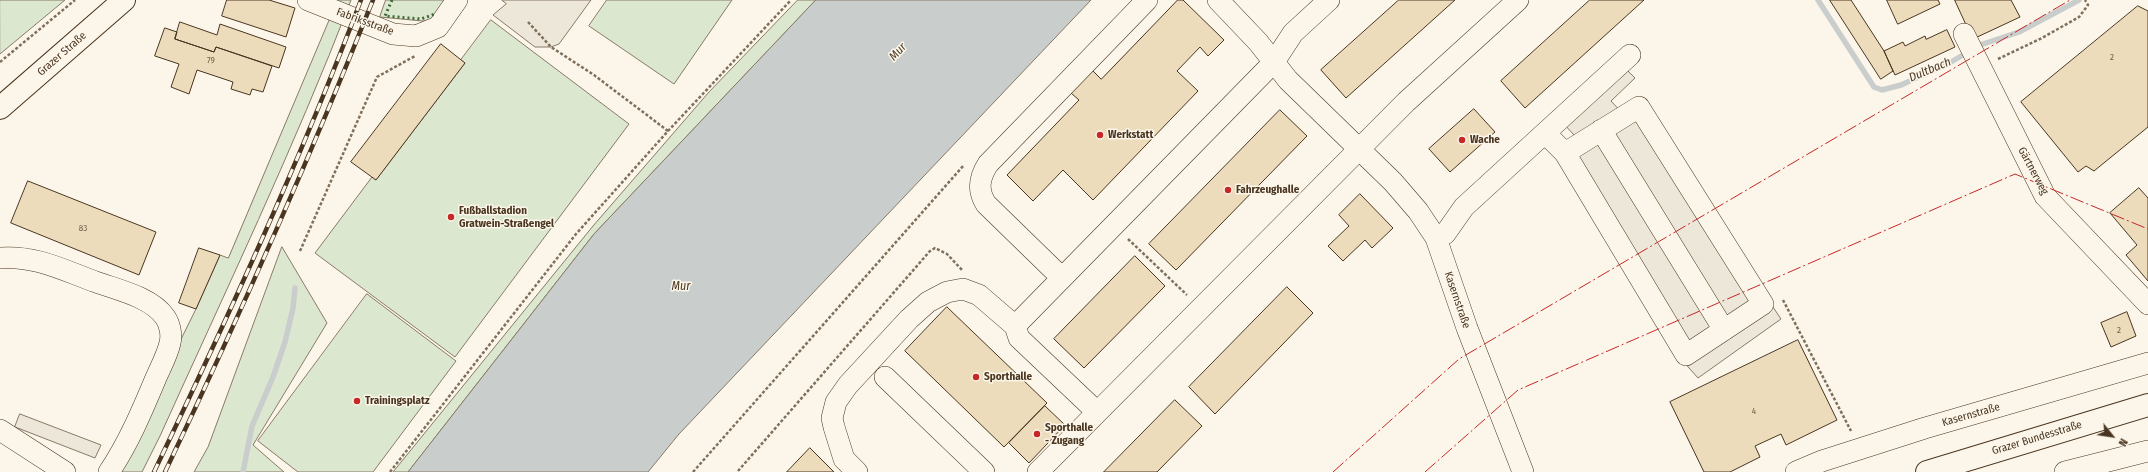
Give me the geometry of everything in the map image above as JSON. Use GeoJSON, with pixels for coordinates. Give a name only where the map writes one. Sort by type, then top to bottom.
{"type":"FeatureCollection","features":[{"type":"Feature","properties":{"kind":"main road","name":"Grazer Straße"},"geometry":{"type":"LineString","coordinates":[[0,108],[124,0]]}},
{"type":"Feature","properties":{"kind":"main road","name":"Grazer Bundesstraße"},"geometry":{"type":"LineString","coordinates":[[1927,472],[2148,405]]}},
{"type":"Feature","properties":{"kind":"street","name":"Fabriksstraße"},"geometry":{"type":"LineString","coordinates":[[308,0],[393,34],[416,36],[438,27],[457,0]]}},
{"type":"Feature","properties":{"kind":"street"},"geometry":{"type":"LineString","coordinates":[[1062,278],[986,204],[980,194],[981,175],[988,164],[1147,0]]}},
{"type":"Feature","properties":{"kind":"street","name":"Kasernstraße"},"geometry":{"type":"LineString","coordinates":[[1218,0],[1274,62],[1288,80],[1358,150],[1393,182],[1418,211],[1436,238],[1467,328],[1523,472]]}},
{"type":"Feature","properties":{"kind":"street"},"geometry":{"type":"LineString","coordinates":[[1015,326],[1274,62],[1293,33],[1330,0]]}},
{"type":"Feature","properties":{"kind":"street"},"geometry":{"type":"LineString","coordinates":[[1038,472],[1406,102],[1518,0]]}},
{"type":"Feature","properties":{"kind":"street","name":"Gärtnerweg"},"geometry":{"type":"LineString","coordinates":[[1971,49],[2045,196],[2148,304]]}},
{"type":"Feature","properties":{"kind":"street"},"geometry":{"type":"LineString","coordinates":[[1436,238],[1446,234],[1464,207],[1630,56]]}},
{"type":"Feature","properties":{"kind":"street"},"geometry":{"type":"LineString","coordinates":[[1545,134],[1565,153],[1686,355],[1763,304],[1639,107],[1565,153]]}},
{"type":"Feature","properties":{"kind":"street"},"geometry":{"type":"LineString","coordinates":[[1601,130],[1724,330]]}},
{"type":"Feature","properties":{"kind":"street"},"geometry":{"type":"LineString","coordinates":[[0,258],[18,256],[40,261],[144,300],[157,308],[168,323],[170,342],[165,356],[130,435],[109,472]]}},
{"type":"Feature","properties":{"kind":"street"},"geometry":{"type":"LineString","coordinates":[[857,472],[844,459],[834,427],[832,418],[836,402],[848,385],[908,319],[928,302],[947,292],[963,290],[979,295],[1015,326],[1019,338],[1097,412]]}},
{"type":"Feature","properties":{"kind":"street","name":"Kasernstraße"},"geometry":{"type":"LineString","coordinates":[[1796,472],[1860,449],[2148,363]]}},
{"type":"Feature","properties":{"kind":"street"},"geometry":{"type":"LineString","coordinates":[[886,377],[984,472]]}},
{"type":"Feature","properties":{"kind":"street"},"geometry":{"type":"LineString","coordinates":[[0,430],[65,472]]}},
{"type":"Feature","properties":{"kind":"street"},"geometry":{"type":"LineString","coordinates":[[2064,472],[2148,451]]}},
{"type":"Feature","properties":{"kind":"path"},"geometry":{"type":"LineString","coordinates":[[0,62],[75,0]]}},
{"type":"Feature","properties":{"kind":"path"},"geometry":{"type":"LineString","coordinates":[[390,472],[576,234],[668,130],[791,0]]}},
{"type":"Feature","properties":{"kind":"path"},"geometry":{"type":"LineString","coordinates":[[1971,49],[2042,38],[2079,17],[2088,5],[2085,0]]}},
{"type":"Feature","properties":{"kind":"path"},"geometry":{"type":"LineString","coordinates":[[528,22],[552,47],[594,75],[668,130]]}},
{"type":"Feature","properties":{"kind":"path"},"geometry":{"type":"LineString","coordinates":[[300,251],[377,77],[421,53]]}},
{"type":"Feature","properties":{"kind":"path"},"geometry":{"type":"LineString","coordinates":[[693,472],[967,162]]}},
{"type":"Feature","properties":{"kind":"path"},"geometry":{"type":"LineString","coordinates":[[1114,226],[1200,308]]}},
{"type":"Feature","properties":{"kind":"path"},"geometry":{"type":"LineString","coordinates":[[738,471],[930,251],[935,248],[947,254],[960,267],[968,280],[971,292]]}},
{"type":"Feature","properties":{"kind":"path"},"geometry":{"type":"LineString","coordinates":[[1780,295],[1860,449]]}},
{"type":"Feature","properties":{"kind":"green space"},"geometry":{"type":"Polygon","coordinates":[[[0,0],[65,0],[0,54],[0,0]]]}},
{"type":"Feature","properties":{"kind":"green space"},"geometry":{"type":"Polygon","coordinates":[[[338,0],[351,0],[283,165],[160,436],[142,472],[115,472],[196,309],[220,255],[228,258],[338,0]]]}},
{"type":"Feature","properties":{"kind":"green space"},"geometry":{"type":"Polygon","coordinates":[[[386,0],[448,0],[433,22],[380,17],[386,0]]]}},
{"type":"Feature","properties":{"kind":"green space"},"geometry":{"type":"Polygon","coordinates":[[[607,0],[732,0],[674,84],[589,26],[607,0]]]}},
{"type":"Feature","properties":{"kind":"green space"},"geometry":{"type":"Polygon","coordinates":[[[798,0],[816,0],[594,234],[408,472],[393,472],[593,226],[709,92],[798,0]]]}},
{"type":"Feature","properties":{"kind":"green space","name":"Fußballstadion Gratwein-Straßengel"},"geometry":{"type":"Polygon","coordinates":[[[491,20],[629,124],[455,357],[315,253],[372,177],[376,180],[465,63],[461,60],[491,20]]]}},
{"type":"Feature","properties":{"kind":"green space"},"geometry":{"type":"Polygon","coordinates":[[[282,247],[327,323],[253,445],[284,472],[194,472],[208,447],[282,247]]]}},
{"type":"Feature","properties":{"kind":"green space","name":"Trainingsplatz"},"geometry":{"type":"Polygon","coordinates":[[[367,294],[456,361],[373,472],[298,472],[258,441],[367,294]]]}},
{"type":"Feature","properties":{"kind":"shaded area"},"geometry":{"type":"Polygon","coordinates":[[[502,0],[591,0],[559,44],[551,47],[535,47],[493,15],[506,4],[502,0]]]}},
{"type":"Feature","properties":{"kind":"shaded area"},"geometry":{"type":"Polygon","coordinates":[[[1621,64],[1635,78],[1611,101],[1625,116],[1639,107],[1781,319],[1698,378],[1681,359],[1569,160],[1576,137],[1560,120],[1621,64]]]}},
{"type":"Feature","properties":{"kind":"shaded area"},"geometry":{"type":"Polygon","coordinates":[[[20,414],[101,445],[95,458],[15,427],[20,414]]]}},
{"type":"Feature","properties":{"kind":"water","name":"Mur"},"geometry":{"type":"Polygon","coordinates":[[[816,0],[1091,0],[679,434],[648,472],[408,472],[594,234],[816,0]]]}},
{"type":"Feature","properties":{"kind":"building"},"geometry":{"type":"Polygon","coordinates":[[[227,0],[269,0],[295,8],[286,37],[222,16],[227,0]]]}},
{"type":"Feature","properties":{"kind":"building","name":"Werkstatt"},"geometry":{"type":"Polygon","coordinates":[[[1178,0],[1183,0],[1224,40],[1208,56],[1200,47],[1177,71],[1198,91],[1093,200],[1063,170],[1033,201],[1007,175],[1079,100],[1071,93],[1093,71],[1101,79],[1178,0]]]}},
{"type":"Feature","properties":{"kind":"building"},"geometry":{"type":"Polygon","coordinates":[[[1399,0],[1455,0],[1346,98],[1321,70],[1399,0]]]}},
{"type":"Feature","properties":{"kind":"building"},"geometry":{"type":"Polygon","coordinates":[[[1590,0],[1644,0],[1525,108],[1501,81],[1590,0]]]}},
{"type":"Feature","properties":{"kind":"building"},"geometry":{"type":"Polygon","coordinates":[[[1830,0],[1851,0],[1884,51],[1893,71],[1881,79],[1830,0]]]}},
{"type":"Feature","properties":{"kind":"building"},"geometry":{"type":"Polygon","coordinates":[[[1887,0],[1938,0],[1940,4],[1898,24],[1887,0]]]}},
{"type":"Feature","properties":{"kind":"building"},"geometry":{"type":"Polygon","coordinates":[[[1955,0],[2011,0],[2020,17],[1973,39],[1955,0]]]}},
{"type":"Feature","properties":{"kind":"building"},"geometry":{"type":"Polygon","coordinates":[[[2138,6],[2148,11],[2148,127],[2094,171],[2086,166],[2078,172],[2021,102],[2138,6]]]}},
{"type":"Feature","properties":{"kind":"building"},"geometry":{"type":"Polygon","coordinates":[[[180,22],[217,35],[220,24],[286,47],[279,68],[216,47],[214,52],[175,39],[180,22]]]}},
{"type":"Feature","properties":{"kind":"building"},"geometry":{"type":"Polygon","coordinates":[[[165,28],[177,32],[175,39],[214,52],[216,47],[272,66],[263,92],[252,89],[250,95],[231,89],[233,82],[197,70],[189,94],[171,87],[179,64],[155,56],[165,28]]]}},
{"type":"Feature","properties":{"kind":"building"},"geometry":{"type":"Polygon","coordinates":[[[1947,30],[1955,47],[1895,75],[1884,51],[1903,42],[1905,46],[1925,36],[1926,39],[1947,30]]]}},
{"type":"Feature","properties":{"kind":"building"},"geometry":{"type":"Polygon","coordinates":[[[441,44],[465,63],[376,180],[351,162],[441,44]]]}},
{"type":"Feature","properties":{"kind":"building","name":"Wache"},"geometry":{"type":"Polygon","coordinates":[[[1474,109],[1495,132],[1450,172],[1429,149],[1474,109]]]}},
{"type":"Feature","properties":{"kind":"building","name":"Fahrzeughalle"},"geometry":{"type":"Polygon","coordinates":[[[1280,110],[1307,136],[1176,270],[1149,244],[1280,110]]]}},
{"type":"Feature","properties":{"kind":"building"},"geometry":{"type":"Polygon","coordinates":[[[28,181],[156,232],[139,275],[11,223],[28,181]]]}},
{"type":"Feature","properties":{"kind":"building"},"geometry":{"type":"Polygon","coordinates":[[[2139,188],[2148,198],[2148,281],[2126,255],[2137,245],[2110,213],[2139,188]]]}},
{"type":"Feature","properties":{"kind":"building"},"geometry":{"type":"Polygon","coordinates":[[[1360,194],[1393,228],[1372,248],[1365,240],[1343,261],[1328,246],[1349,226],[1339,215],[1360,194]]]}},
{"type":"Feature","properties":{"kind":"building"},"geometry":{"type":"Polygon","coordinates":[[[199,248],[220,255],[196,309],[179,303],[199,248]]]}},
{"type":"Feature","properties":{"kind":"building"},"geometry":{"type":"Polygon","coordinates":[[[1135,256],[1165,286],[1084,368],[1054,339],[1135,256]]]}},
{"type":"Feature","properties":{"kind":"building"},"geometry":{"type":"Polygon","coordinates":[[[1287,287],[1313,313],[1215,414],[1189,387],[1287,287]]]}},
{"type":"Feature","properties":{"kind":"building","name":"Sporthalle"},"geometry":{"type":"Polygon","coordinates":[[[947,307],[1047,403],[1004,447],[905,351],[947,307]]]}},
{"type":"Feature","properties":{"kind":"building"},"geometry":{"type":"Polygon","coordinates":[[[2127,312],[2136,336],[2111,347],[2101,323],[2127,312]]]}},
{"type":"Feature","properties":{"kind":"building"},"geometry":{"type":"Polygon","coordinates":[[[1798,340],[1837,420],[1786,445],[1781,434],[1755,446],[1760,457],[1730,472],[1704,472],[1670,402],[1798,340]]]}},
{"type":"Feature","properties":{"kind":"building"},"geometry":{"type":"Polygon","coordinates":[[[1175,400],[1202,426],[1157,472],[1104,472],[1175,400]]]}},
{"type":"Feature","properties":{"kind":"building","name":"Sporthalle - Zugang"},"geometry":{"type":"Polygon","coordinates":[[[1045,406],[1065,425],[1029,463],[1009,443],[1045,406]]]}},
{"type":"Feature","properties":{"kind":"building"},"geometry":{"type":"Polygon","coordinates":[[[810,448],[834,472],[787,472],[810,448]]]}},
{"type":"Feature","properties":{"kind":"waterway","name":"Dultbach"},"geometry":{"type":"LineString","coordinates":[[1818,0],[1874,87],[1882,90],[1901,85],[1951,62],[1980,45],[2019,32],[2079,0]]}},
{"type":"Feature","properties":{"kind":"waterway"},"geometry":{"type":"LineString","coordinates":[[243,472],[252,426],[273,377],[285,342],[293,308],[295,288]]}},
{"type":"Feature","properties":{"kind":"railway"},"geometry":{"type":"LineString","coordinates":[[154,472],[209,356],[288,179],[338,60],[361,0]]}},
{"type":"Feature","properties":{"kind":"railway"},"geometry":{"type":"LineString","coordinates":[[165,472],[273,238],[373,0]]}},
{"type":"Feature","properties":{"kind":"hedge"},"geometry":{"type":"LineString","coordinates":[[392,0],[385,16],[421,19],[435,14]]}},
{"type":"Feature","properties":{"kind":"power"},"geometry":{"type":"LineString","coordinates":[[1333,472],[1459,359],[2070,0]]}},
{"type":"Feature","properties":{"kind":"power"},"geometry":{"type":"LineString","coordinates":[[1425,472],[1518,390],[2015,174],[2148,229]]}},
{"type":"Feature","properties":{"kind":"place","name":"Werkstatt"},"geometry":{"type":"Point","coordinates":[1100,135]}},
{"type":"Feature","properties":{"kind":"place","name":"Wache"},"geometry":{"type":"Point","coordinates":[1462,140]}},
{"type":"Feature","properties":{"kind":"place","name":"Fahrzeughalle"},"geometry":{"type":"Point","coordinates":[1228,190]}},
{"type":"Feature","properties":{"kind":"place","name":"Fußballstadion Gratwein-Straßengel"},"geometry":{"type":"Point","coordinates":[451,217]}},
{"type":"Feature","properties":{"kind":"place","name":"Sporthalle"},"geometry":{"type":"Point","coordinates":[976,377]}},
{"type":"Feature","properties":{"kind":"place","name":"Trainingsplatz"},"geometry":{"type":"Point","coordinates":[357,401]}},
{"type":"Feature","properties":{"kind":"place","name":"Sporthalle - Zugang"},"geometry":{"type":"Point","coordinates":[1037,434]}}]}
